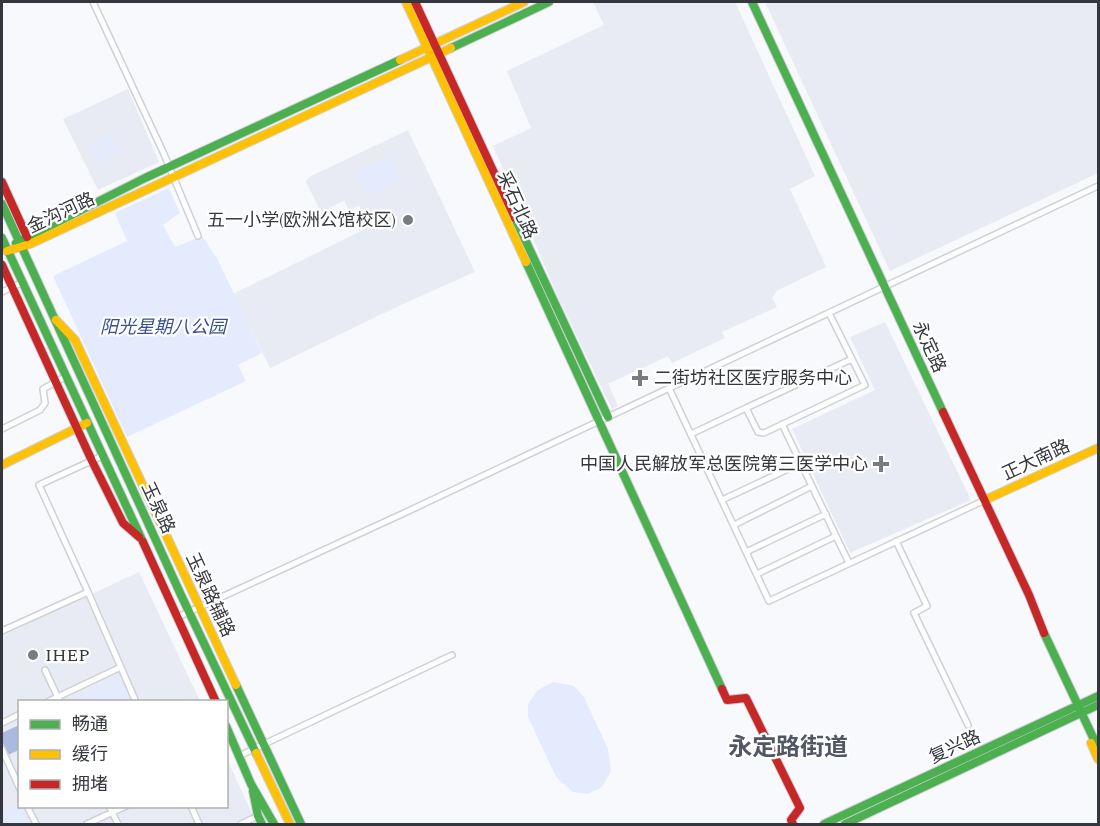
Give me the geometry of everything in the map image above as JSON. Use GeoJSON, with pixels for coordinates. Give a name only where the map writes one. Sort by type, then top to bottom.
{"type":"FeatureCollection","features":[{"type":"Feature","properties":{"kind":"main road","name":"采石北路"},"geometry":{"type":"LineString","coordinates":[[406,2],[431,45],[529,245],[608,417]]}},
{"type":"Feature","properties":{"kind":"main road","name":"采石北路"},"geometry":{"type":"LineString","coordinates":[[415,2],[431,45]]}},
{"type":"Feature","properties":{"kind":"main road","name":"金沟河路"},"geometry":{"type":"LineString","coordinates":[[20,244],[27,237],[87,206],[524,2]]}},
{"type":"Feature","properties":{"kind":"main road","name":"金沟河路"},"geometry":{"type":"LineString","coordinates":[[7,251],[174,178],[549,2]]}},
{"type":"Feature","properties":{"kind":"main road","name":"永定路"},"geometry":{"type":"LineString","coordinates":[[752,2],[985,500],[1029,595],[1042,630],[1098,748]]}},
{"type":"Feature","properties":{"kind":"main road","name":"采石北路"},"geometry":{"type":"LineString","coordinates":[[436,55],[527,267],[727,700],[746,698],[800,808],[791,820],[794,825]]}},
{"type":"Feature","properties":{"kind":"main road"},"geometry":{"type":"LineString","coordinates":[[2,182],[27,237]]}},
{"type":"Feature","properties":{"kind":"main road","name":"玉泉路"},"geometry":{"type":"LineString","coordinates":[[2,204],[4,217],[20,244],[290,825]]}},
{"type":"Feature","properties":{"kind":"main road","name":"玉泉路"},"geometry":{"type":"LineString","coordinates":[[2,238],[215,700]]}},
{"type":"Feature","properties":{"kind":"main road"},"geometry":{"type":"LineString","coordinates":[[12,263],[18,258],[29,265]]}},
{"type":"Feature","properties":{"kind":"main road"},"geometry":{"type":"LineString","coordinates":[[2,265],[76,429],[123,523],[140,537]]}},
{"type":"Feature","properties":{"kind":"main road","name":"玉泉路辅路"},"geometry":{"type":"LineString","coordinates":[[54,318],[75,340],[301,825]]}},
{"type":"Feature","properties":{"kind":"main road"},"geometry":{"type":"LineString","coordinates":[[2,465],[87,423]]}},
{"type":"Feature","properties":{"kind":"main road","name":"正大南路"},"geometry":{"type":"LineString","coordinates":[[985,500],[1098,448]]}},
{"type":"Feature","properties":{"kind":"main road"},"geometry":{"type":"LineString","coordinates":[[170,600],[177,602],[182,595]]}},
{"type":"Feature","properties":{"kind":"main road","name":"复兴路"},"geometry":{"type":"LineString","coordinates":[[845,825],[1079,711],[1098,696]]}},
{"type":"Feature","properties":{"kind":"main road","name":"复兴路"},"geometry":{"type":"LineString","coordinates":[[824,825],[1079,711],[1098,705]]}},
{"type":"Feature","properties":{"kind":"main road","name":"永定路"},"geometry":{"type":"LineString","coordinates":[[1079,711],[1098,759]]}},
{"type":"Feature","properties":{"kind":"main road"},"geometry":{"type":"LineString","coordinates":[[228,731],[251,784],[274,825]]}},
{"type":"Feature","properties":{"kind":"main road"},"geometry":{"type":"LineString","coordinates":[[251,784],[262,825]]}},
{"type":"Feature","properties":{"kind":"street"},"geometry":{"type":"LineString","coordinates":[[93,2],[170,168],[198,236]]}},
{"type":"Feature","properties":{"kind":"street"},"geometry":{"type":"LineString","coordinates":[[178,617],[1098,186]]}},
{"type":"Feature","properties":{"kind":"street"},"geometry":{"type":"LineString","coordinates":[[2,291],[21,282]]}},
{"type":"Feature","properties":{"kind":"street"},"geometry":{"type":"LineString","coordinates":[[746,408],[758,432],[764,432],[865,386],[829,313]]}},
{"type":"Feature","properties":{"kind":"street"},"geometry":{"type":"LineString","coordinates":[[691,434],[852,359]]}},
{"type":"Feature","properties":{"kind":"street"},"geometry":{"type":"LineString","coordinates":[[2,421],[3,428],[43,407],[45,403],[43,389],[65,377]]}},
{"type":"Feature","properties":{"kind":"street"},"geometry":{"type":"LineString","coordinates":[[669,388],[769,601],[985,500]]}},
{"type":"Feature","properties":{"kind":"street"},"geometry":{"type":"LineString","coordinates":[[783,424],[849,563]]}},
{"type":"Feature","properties":{"kind":"street"},"geometry":{"type":"LineString","coordinates":[[102,456],[39,485],[135,700]]}},
{"type":"Feature","properties":{"kind":"street"},"geometry":{"type":"LineString","coordinates":[[722,501],[801,463]]}},
{"type":"Feature","properties":{"kind":"street"},"geometry":{"type":"LineString","coordinates":[[734,525],[813,486]]}},
{"type":"Feature","properties":{"kind":"street"},"geometry":{"type":"LineString","coordinates":[[746,552],[826,514]]}},
{"type":"Feature","properties":{"kind":"street"},"geometry":{"type":"LineString","coordinates":[[757,574],[836,536]]}},
{"type":"Feature","properties":{"kind":"street"},"geometry":{"type":"LineString","coordinates":[[896,541],[927,606],[914,613],[968,724]]}},
{"type":"Feature","properties":{"kind":"street"},"geometry":{"type":"LineString","coordinates":[[2,631],[88,592]]}},
{"type":"Feature","properties":{"kind":"street"},"geometry":{"type":"LineString","coordinates":[[239,756],[453,655]]}},
{"type":"Feature","properties":{"kind":"street"},"geometry":{"type":"LineString","coordinates":[[45,670],[59,699],[121,667]]}},
{"type":"Feature","properties":{"kind":"street"},"geometry":{"type":"LineString","coordinates":[[2,723],[18,715]]}},
{"type":"Feature","properties":{"kind":"street"},"geometry":{"type":"LineString","coordinates":[[2,749],[18,785]]}},
{"type":"Feature","properties":{"kind":"street"},"geometry":{"type":"LineString","coordinates":[[28,808],[36,825]]}},
{"type":"Feature","properties":{"kind":"street"},"geometry":{"type":"LineString","coordinates":[[191,808],[199,825]]}},
{"type":"Feature","properties":{"kind":"street"},"geometry":{"type":"LineString","coordinates":[[87,825],[111,810],[118,825]]}},
{"type":"Feature","properties":{"kind":"street"},"geometry":{"type":"LineString","coordinates":[[241,825],[258,816]]}},
{"type":"Feature","properties":{"kind":"shaded area"},"geometry":{"type":"Polygon","coordinates":[[[593,2],[735,2],[815,176],[790,189],[826,267],[778,290],[772,298],[777,307],[722,332],[725,338],[672,363],[668,356],[608,383],[618,406],[612,409],[559,299],[493,146],[531,128],[507,71],[604,25],[593,2]]]}},
{"type":"Feature","properties":{"kind":"shaded area"},"geometry":{"type":"Polygon","coordinates":[[[765,2],[1098,2],[1098,173],[890,271],[765,2]]]}},
{"type":"Feature","properties":{"kind":"shaded area"},"geometry":{"type":"Polygon","coordinates":[[[128,89],[159,162],[98,190],[63,119],[128,89]]]}},
{"type":"Feature","properties":{"kind":"shaded area"},"geometry":{"type":"Polygon","coordinates":[[[408,130],[475,272],[270,368],[233,294],[369,227],[359,206],[349,210],[344,201],[321,212],[306,182],[309,177],[408,130]]]}},
{"type":"Feature","properties":{"kind":"shaded area","name":"中国人民解放军总医院第三医学中心"},"geometry":{"type":"Polygon","coordinates":[[[885,322],[971,500],[850,553],[792,429],[875,390],[850,337],[885,322]]]}},
{"type":"Feature","properties":{"kind":"shaded area"},"geometry":{"type":"Polygon","coordinates":[[[139,572],[200,700],[18,700],[18,808],[228,808],[228,761],[257,824],[2,824],[2,636],[139,572]]]}},
{"type":"Feature","properties":{"kind":"green space"},"geometry":{"type":"Polygon","coordinates":[[[111,134],[120,153],[109,158],[100,139],[111,134]]]}},
{"type":"Feature","properties":{"kind":"green space"},"geometry":{"type":"Polygon","coordinates":[[[98,140],[107,159],[97,164],[88,145],[98,140]]]}},
{"type":"Feature","properties":{"kind":"green space"},"geometry":{"type":"Polygon","coordinates":[[[390,156],[401,180],[366,196],[355,172],[390,156]]]}},
{"type":"Feature","properties":{"kind":"green space","name":"阳光星期八公园"},"geometry":{"type":"Polygon","coordinates":[[[169,188],[180,213],[163,225],[175,247],[202,236],[218,260],[262,353],[238,365],[246,381],[127,437],[53,276],[127,241],[115,213],[169,188]]]}},
{"type":"Feature","properties":{"kind":"green space"},"geometry":{"type":"Polygon","coordinates":[[[122,674],[134,700],[73,700],[72,698],[122,674]]]}},
{"type":"Feature","properties":{"kind":"green space"},"geometry":{"type":"Polygon","coordinates":[[[553,682],[574,686],[584,697],[608,749],[611,771],[602,787],[588,794],[573,792],[556,777],[528,717],[528,704],[538,690],[553,682]]]}},
{"type":"Feature","properties":{"kind":"green space"},"geometry":{"type":"Polygon","coordinates":[[[18,806],[23,808],[30,824],[2,824],[2,814],[18,806]]]}},
{"type":"Feature","properties":{"kind":"water"},"geometry":{"type":"Polygon","coordinates":[[[18,725],[18,750],[8,755],[2,741],[2,733],[18,725]]]}},
{"type":"Feature","properties":{"kind":"traffic: fast"},"geometry":{"type":"LineString","coordinates":[[451,48],[549,2]]}},
{"type":"Feature","properties":{"kind":"traffic: fast"},"geometry":{"type":"LineString","coordinates":[[752,2],[943,412]]}},
{"type":"Feature","properties":{"kind":"traffic: fast"},"geometry":{"type":"LineString","coordinates":[[16,243],[145,178],[400,60]]}},
{"type":"Feature","properties":{"kind":"traffic: fast"},"geometry":{"type":"LineString","coordinates":[[2,204],[256,753]]}},
{"type":"Feature","properties":{"kind":"traffic: fast"},"geometry":{"type":"LineString","coordinates":[[515,218],[608,417]]}},
{"type":"Feature","properties":{"kind":"traffic: fast"},"geometry":{"type":"LineString","coordinates":[[2,238],[143,542]]}},
{"type":"Feature","properties":{"kind":"traffic: fast"},"geometry":{"type":"LineString","coordinates":[[526,262],[722,689]]}},
{"type":"Feature","properties":{"kind":"traffic: fast"},"geometry":{"type":"LineString","coordinates":[[1044,633],[1098,748]]}},
{"type":"Feature","properties":{"kind":"traffic: fast"},"geometry":{"type":"LineString","coordinates":[[236,685],[301,824]]}},
{"type":"Feature","properties":{"kind":"traffic: fast"},"geometry":{"type":"LineString","coordinates":[[824,824],[1098,696]]}},
{"type":"Feature","properties":{"kind":"traffic: fast"},"geometry":{"type":"LineString","coordinates":[[845,824],[1098,705]]}},
{"type":"Feature","properties":{"kind":"traffic: fast"},"geometry":{"type":"LineString","coordinates":[[228,731],[251,784],[274,824]]}},
{"type":"Feature","properties":{"kind":"traffic: fast"},"geometry":{"type":"LineString","coordinates":[[253,791],[262,824]]}},
{"type":"Feature","properties":{"kind":"traffic: slow"},"geometry":{"type":"LineString","coordinates":[[406,2],[526,262]]}},
{"type":"Feature","properties":{"kind":"traffic: slow"},"geometry":{"type":"LineString","coordinates":[[400,60],[524,2]]}},
{"type":"Feature","properties":{"kind":"traffic: slow"},"geometry":{"type":"LineString","coordinates":[[7,251],[30,244],[451,48]]}},
{"type":"Feature","properties":{"kind":"traffic: slow"},"geometry":{"type":"LineString","coordinates":[[56,320],[75,340],[236,685]]}},
{"type":"Feature","properties":{"kind":"traffic: slow"},"geometry":{"type":"LineString","coordinates":[[2,465],[87,423]]}},
{"type":"Feature","properties":{"kind":"traffic: slow"},"geometry":{"type":"LineString","coordinates":[[985,500],[1098,448]]}},
{"type":"Feature","properties":{"kind":"traffic: slow"},"geometry":{"type":"LineString","coordinates":[[1091,743],[1098,759]]}},
{"type":"Feature","properties":{"kind":"traffic: slow"},"geometry":{"type":"LineString","coordinates":[[256,753],[290,824]]}},
{"type":"Feature","properties":{"kind":"traffic: jam"},"geometry":{"type":"LineString","coordinates":[[415,2],[515,218]]}},
{"type":"Feature","properties":{"kind":"traffic: jam"},"geometry":{"type":"LineString","coordinates":[[2,182],[27,237]]}},
{"type":"Feature","properties":{"kind":"traffic: jam"},"geometry":{"type":"LineString","coordinates":[[2,265],[123,523],[139,537]]}},
{"type":"Feature","properties":{"kind":"traffic: jam"},"geometry":{"type":"LineString","coordinates":[[943,412],[1029,595],[1044,633]]}},
{"type":"Feature","properties":{"kind":"traffic: jam"},"geometry":{"type":"LineString","coordinates":[[143,542],[215,700]]}},
{"type":"Feature","properties":{"kind":"traffic: jam"},"geometry":{"type":"LineString","coordinates":[[722,689],[727,700],[746,698],[800,808],[791,820],[793,824]]}},
{"type":"Feature","properties":{"kind":"place","name":"五一小学(欧洲公馆校区)"},"geometry":{"type":"Point","coordinates":[408,220]}},
{"type":"Feature","properties":{"kind":"place","name":"二街坊社区医疗服务中心"},"geometry":{"type":"Point","coordinates":[640,378]}},
{"type":"Feature","properties":{"kind":"place","name":"中国人民解放军总医院第三医学中心"},"geometry":{"type":"Point","coordinates":[881,464]}},
{"type":"Feature","properties":{"kind":"place","name":"IHEP"},"geometry":{"type":"Point","coordinates":[33,655]}},
{"type":"Feature","properties":{"kind":"district","name":"永定路街道"},"geometry":{"type":"Point","coordinates":[788,748]}}]}
